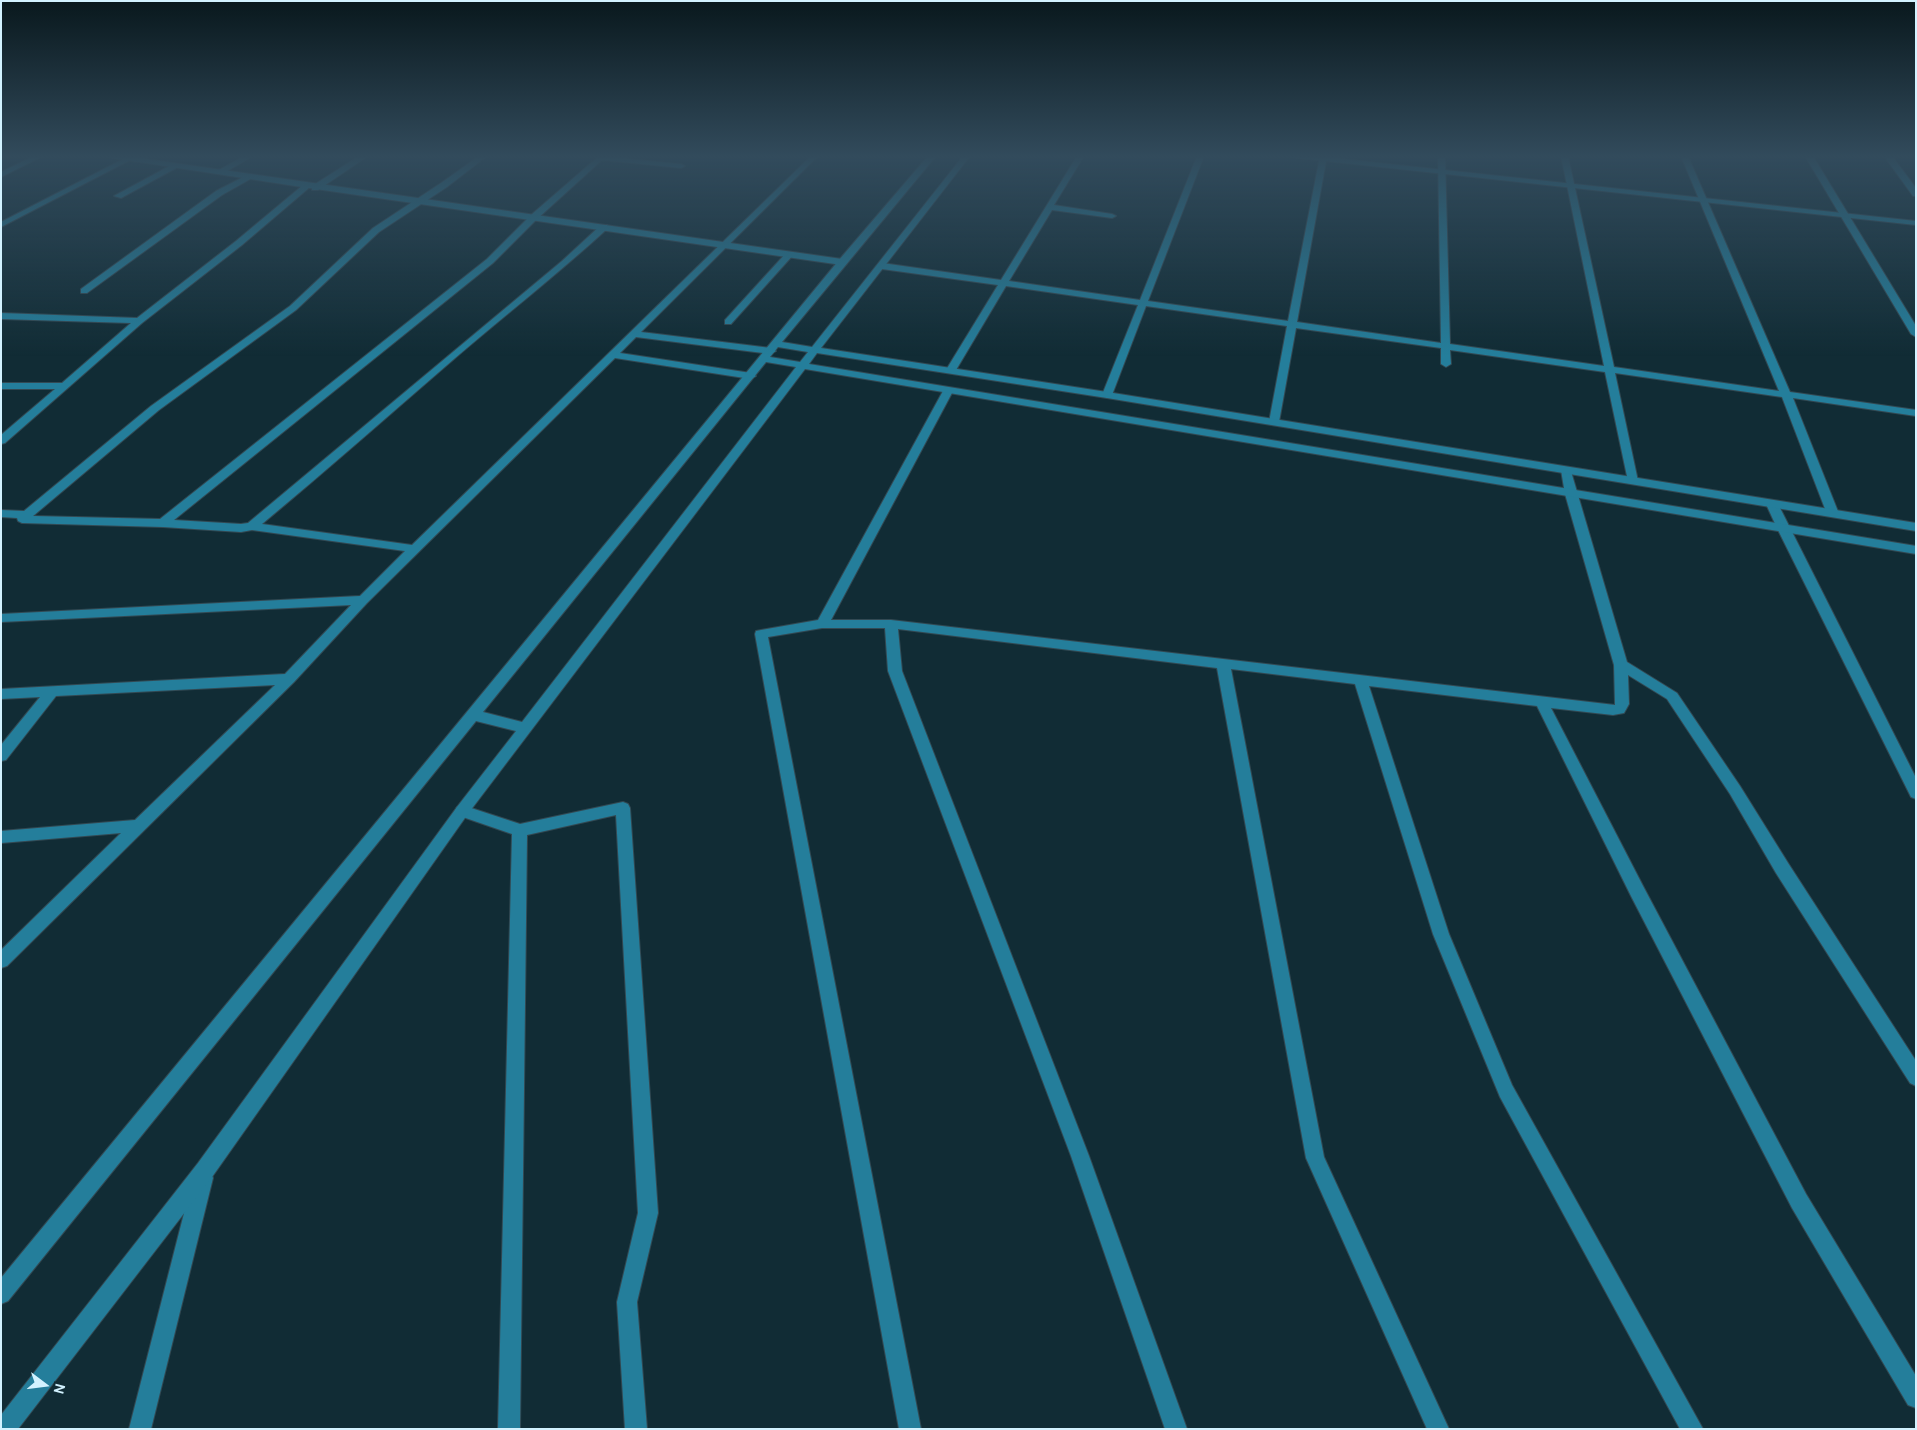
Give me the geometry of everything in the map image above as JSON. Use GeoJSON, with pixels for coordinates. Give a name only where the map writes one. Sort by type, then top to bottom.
{"type":"FeatureCollection","features":[{"type":"Feature","properties":{"kind":"street"},"geometry":{"type":"LineString","coordinates":[[84,291],[178,223]]}},
{"type":"Feature","properties":{"kind":"street"},"geometry":{"type":"LineString","coordinates":[[1,441],[139,322],[265,223]]}},
{"type":"Feature","properties":{"kind":"street"},"geometry":{"type":"LineString","coordinates":[[387,223],[376,230],[293,308],[155,408],[22,518],[163,522],[241,528],[252,526],[415,549]]}},
{"type":"Feature","properties":{"kind":"street"},"geometry":{"type":"LineString","coordinates":[[163,522],[490,261],[528,223]]}},
{"type":"Feature","properties":{"kind":"street"},"geometry":{"type":"LineString","coordinates":[[574,223],[842,262]]}},
{"type":"Feature","properties":{"kind":"street"},"geometry":{"type":"LineString","coordinates":[[1,960],[289,679],[363,600],[745,223]]}},
{"type":"Feature","properties":{"kind":"street"},"geometry":{"type":"LineString","coordinates":[[1,1294],[875,223]]}},
{"type":"Feature","properties":{"kind":"street"},"geometry":{"type":"LineString","coordinates":[[4,1429],[204,1170],[462,810],[803,365],[915,223]]}},
{"type":"Feature","properties":{"kind":"street"},"geometry":{"type":"LineString","coordinates":[[951,370],[1040,223]]}},
{"type":"Feature","properties":{"kind":"street"},"geometry":{"type":"LineString","coordinates":[[1107,395],[1175,223]]}},
{"type":"Feature","properties":{"kind":"street"},"geometry":{"type":"LineString","coordinates":[[1274,422],[1311,223]]}},
{"type":"Feature","properties":{"kind":"street"},"geometry":{"type":"LineString","coordinates":[[1444,223],[1446,364]]}},
{"type":"Feature","properties":{"kind":"street"},"geometry":{"type":"LineString","coordinates":[[1579,223],[1633,481]]}},
{"type":"Feature","properties":{"kind":"street"},"geometry":{"type":"LineString","coordinates":[[1713,223],[1786,395],[1833,514]]}},
{"type":"Feature","properties":{"kind":"street"},"geometry":{"type":"LineString","coordinates":[[1850,223],[1916,334]]}},
{"type":"Feature","properties":{"kind":"street"},"geometry":{"type":"LineString","coordinates":[[252,526],[565,263],[604,227]]}},
{"type":"Feature","properties":{"kind":"street"},"geometry":{"type":"LineString","coordinates":[[728,322],[790,254]]}},
{"type":"Feature","properties":{"kind":"street"},"geometry":{"type":"LineString","coordinates":[[882,266],[1916,413]]}},
{"type":"Feature","properties":{"kind":"street"},"geometry":{"type":"LineString","coordinates":[[1,316],[139,322]]}},
{"type":"Feature","properties":{"kind":"street"},"geometry":{"type":"LineString","coordinates":[[633,334],[771,351],[815,350],[951,370],[1916,527]]}},
{"type":"Feature","properties":{"kind":"street"},"geometry":{"type":"LineString","coordinates":[[771,351],[803,365],[948,391],[1916,550]]}},
{"type":"Feature","properties":{"kind":"street"},"geometry":{"type":"LineString","coordinates":[[612,355],[751,376]]}},
{"type":"Feature","properties":{"kind":"street"},"geometry":{"type":"LineString","coordinates":[[1,386],[66,386]]}},
{"type":"Feature","properties":{"kind":"street"},"geometry":{"type":"LineString","coordinates":[[822,624],[948,391]]}},
{"type":"Feature","properties":{"kind":"street"},"geometry":{"type":"LineString","coordinates":[[1248,440],[1252,418]]}},
{"type":"Feature","properties":{"kind":"street"},"geometry":{"type":"LineString","coordinates":[[910,1429],[761,634],[822,624],[891,624],[1613,710],[1620,708],[1622,704],[1622,665],[1571,494],[1566,470]]}},
{"type":"Feature","properties":{"kind":"street"},"geometry":{"type":"LineString","coordinates":[[1772,504],[1916,793]]}},
{"type":"Feature","properties":{"kind":"street"},"geometry":{"type":"LineString","coordinates":[[1,514],[26,515]]}},
{"type":"Feature","properties":{"kind":"street"},"geometry":{"type":"LineString","coordinates":[[1,618],[363,600]]}},
{"type":"Feature","properties":{"kind":"street"},"geometry":{"type":"LineString","coordinates":[[891,624],[895,671],[1080,1156],[1176,1429]]}},
{"type":"Feature","properties":{"kind":"street"},"geometry":{"type":"LineString","coordinates":[[1222,663],[1314,1158],[1438,1429]]}},
{"type":"Feature","properties":{"kind":"street"},"geometry":{"type":"LineString","coordinates":[[1622,665],[1672,696],[1735,790],[1782,868],[1916,1077]]}},
{"type":"Feature","properties":{"kind":"street"},"geometry":{"type":"LineString","coordinates":[[1,694],[289,679]]}},
{"type":"Feature","properties":{"kind":"street"},"geometry":{"type":"LineString","coordinates":[[1361,681],[1440,934],[1506,1092],[1692,1429]]}},
{"type":"Feature","properties":{"kind":"street"},"geometry":{"type":"LineString","coordinates":[[1,756],[52,691]]}},
{"type":"Feature","properties":{"kind":"street"},"geometry":{"type":"LineString","coordinates":[[1541,701],[1637,891],[1799,1201],[1916,1397]]}},
{"type":"Feature","properties":{"kind":"street"},"geometry":{"type":"LineString","coordinates":[[474,715],[526,728]]}},
{"type":"Feature","properties":{"kind":"street"},"geometry":{"type":"LineString","coordinates":[[462,810],[520,830],[623,808],[648,1214],[627,1302],[636,1429]]}},
{"type":"Feature","properties":{"kind":"street"},"geometry":{"type":"LineString","coordinates":[[1,837],[138,826]]}},
{"type":"Feature","properties":{"kind":"street"},"geometry":{"type":"LineString","coordinates":[[509,1429],[520,830]]}},
{"type":"Feature","properties":{"kind":"street"},"geometry":{"type":"LineString","coordinates":[[140,1429],[204,1170]]}}]}
